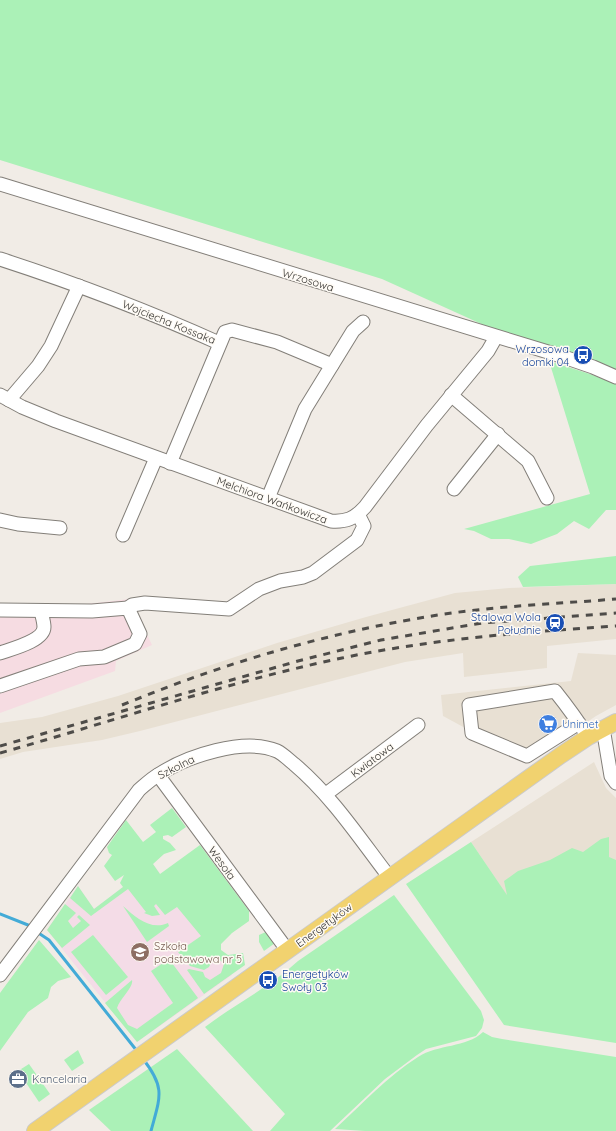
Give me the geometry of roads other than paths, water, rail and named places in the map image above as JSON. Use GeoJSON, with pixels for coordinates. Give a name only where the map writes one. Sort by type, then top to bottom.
{"type":"FeatureCollection","features":[{"type":"Feature","properties":{"kind":"main road","name":"Energetyków"},"geometry":{"type":"LineString","coordinates":[[35,1131],[588,737],[610,725]]}},
{"type":"Feature","properties":{"kind":"street","name":"Wrzosowa"},"geometry":{"type":"LineString","coordinates":[[0,184],[593,367],[616,377]]}},
{"type":"Feature","properties":{"kind":"street","name":"Wojciecha Kossaka"},"geometry":{"type":"LineString","coordinates":[[0,259],[79,286],[174,323],[219,343],[224,332],[232,330],[278,342],[332,365]]}},
{"type":"Feature","properties":{"kind":"street"},"geometry":{"type":"LineString","coordinates":[[4,397],[38,366],[51,346],[79,286]]}},
{"type":"Feature","properties":{"kind":"street"},"geometry":{"type":"LineString","coordinates":[[268,498],[306,409],[353,331],[363,322]]}},
{"type":"Feature","properties":{"kind":"street"},"geometry":{"type":"LineString","coordinates":[[0,610],[92,611],[128,608],[132,605],[145,603],[229,608],[259,589],[280,581],[303,577],[313,573],[357,540],[364,526],[358,514],[451,395],[488,351],[496,337]]}},
{"type":"Feature","properties":{"kind":"street"},"geometry":{"type":"LineString","coordinates":[[170,463],[219,343]]}},
{"type":"Feature","properties":{"kind":"street"},"geometry":{"type":"LineString","coordinates":[[451,395],[528,461],[546,498]]}},
{"type":"Feature","properties":{"kind":"street","name":"Melchiora Wańkowicza"},"geometry":{"type":"LineString","coordinates":[[4,397],[56,421],[331,521],[348,520],[358,514]]}},
{"type":"Feature","properties":{"kind":"street"},"geometry":{"type":"LineString","coordinates":[[454,489],[498,434]]}},
{"type":"Feature","properties":{"kind":"street"},"geometry":{"type":"LineString","coordinates":[[123,535],[156,458]]}},
{"type":"Feature","properties":{"kind":"street"},"geometry":{"type":"LineString","coordinates":[[0,520],[60,528]]}},
{"type":"Feature","properties":{"kind":"street"},"geometry":{"type":"LineString","coordinates":[[0,686],[79,659],[104,657],[135,644],[140,634],[128,608]]}},
{"type":"Feature","properties":{"kind":"street"},"geometry":{"type":"LineString","coordinates":[[0,653],[32,641],[41,635],[44,627],[41,611]]}},
{"type":"Feature","properties":{"kind":"street"},"geometry":{"type":"LineString","coordinates":[[579,723],[527,756],[472,733],[469,705],[555,691],[579,723],[588,737]]}},
{"type":"Feature","properties":{"kind":"street","name":"Kwiatowa"},"geometry":{"type":"LineString","coordinates":[[326,794],[418,725]]}},
{"type":"Feature","properties":{"kind":"street"},"geometry":{"type":"LineString","coordinates":[[610,725],[611,776],[616,783]]}},
{"type":"Feature","properties":{"kind":"street","name":"Szkolna"},"geometry":{"type":"LineString","coordinates":[[0,975],[139,790],[158,775],[194,756],[251,746],[278,752],[303,772],[326,794],[390,878]]}},
{"type":"Feature","properties":{"kind":"street","name":"Wesoła"},"geometry":{"type":"LineString","coordinates":[[158,775],[288,951]]}},
{"type":"Feature","properties":{"kind":"waterway"},"geometry":{"type":"LineString","coordinates":[[0,914],[28,925]]}},
{"type":"Feature","properties":{"kind":"waterway"},"geometry":{"type":"LineString","coordinates":[[40,934],[49,940],[137,1051]]}},
{"type":"Feature","properties":{"kind":"waterway"},"geometry":{"type":"LineString","coordinates":[[143,1059],[155,1078],[159,1093],[157,1109],[151,1131]]}},
{"type":"Feature","properties":{"kind":"railway"},"geometry":{"type":"LineString","coordinates":[[122,705],[226,666],[344,633],[432,616],[478,610],[616,599]]}},
{"type":"Feature","properties":{"kind":"railway"},"geometry":{"type":"LineString","coordinates":[[0,746],[298,661],[381,640],[482,623],[616,613]]}},
{"type":"Feature","properties":{"kind":"railway"},"geometry":{"type":"LineString","coordinates":[[0,753],[256,678],[342,658],[376,651],[444,641],[616,626]]}},
{"type":"Feature","properties":{"kind":"place","name":"Wrzosowa domki 04"},"geometry":{"type":"Point","coordinates":[583,355]}},
{"type":"Feature","properties":{"kind":"place","name":"Stalowa Wola Południe"},"geometry":{"type":"Point","coordinates":[555,623]}},
{"type":"Feature","properties":{"kind":"place","name":"Unimet"},"geometry":{"type":"Point","coordinates":[548,724]}},
{"type":"Feature","properties":{"kind":"place","name":"Szkoła podstawowa nr 5"},"geometry":{"type":"Point","coordinates":[140,952]}},
{"type":"Feature","properties":{"kind":"place","name":"Energetyków Swoły 03"},"geometry":{"type":"Point","coordinates":[268,980]}},
{"type":"Feature","properties":{"kind":"place","name":"Kancelaria"},"geometry":{"type":"Point","coordinates":[18,1079]}}]}
